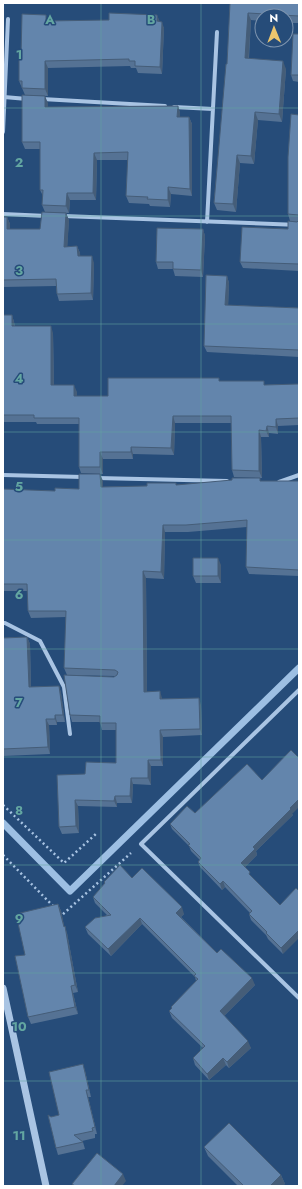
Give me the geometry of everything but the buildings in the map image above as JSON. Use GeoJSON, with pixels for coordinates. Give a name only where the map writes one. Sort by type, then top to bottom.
{"type":"FeatureCollection","features":[{"type":"Feature","properties":{"kind":"street"},"geometry":{"type":"LineString","coordinates":[[3,132],[8,19]]}},
{"type":"Feature","properties":{"kind":"street"},"geometry":{"type":"LineString","coordinates":[[207,222],[217,32]]}},
{"type":"Feature","properties":{"kind":"street"},"geometry":{"type":"LineString","coordinates":[[4,97],[213,109]]}},
{"type":"Feature","properties":{"kind":"street"},"geometry":{"type":"LineString","coordinates":[[3,214],[50,216]]}},
{"type":"Feature","properties":{"kind":"street"},"geometry":{"type":"LineString","coordinates":[[58,216],[299,225]]}},
{"type":"Feature","properties":{"kind":"street"},"geometry":{"type":"LineString","coordinates":[[3,475],[233,481]]}},
{"type":"Feature","properties":{"kind":"street"},"geometry":{"type":"LineString","coordinates":[[273,482],[281,482],[299,475]]}},
{"type":"Feature","properties":{"kind":"street"},"geometry":{"type":"LineString","coordinates":[[3,623],[40,641],[64,686],[70,734]]}},
{"type":"Feature","properties":{"kind":"street"},"geometry":{"type":"LineString","coordinates":[[60,678],[67,678]]}},
{"type":"Feature","properties":{"kind":"street"},"geometry":{"type":"LineString","coordinates":[[299,690],[141,844],[299,998]]}},
{"type":"Feature","properties":{"kind":"street"},"geometry":{"type":"LineString","coordinates":[[3,988],[46,1186]]}},
{"type":"Feature","properties":{"kind":"path"},"geometry":{"type":"LineString","coordinates":[[3,805],[64,863],[97,833]]}},
{"type":"Feature","properties":{"kind":"path"},"geometry":{"type":"LineString","coordinates":[[3,855],[62,915],[141,844]]}},
{"type":"Feature","properties":{"kind":"waterway"},"geometry":{"type":"LineString","coordinates":[[3,823],[70,891],[299,668]]}}]}
